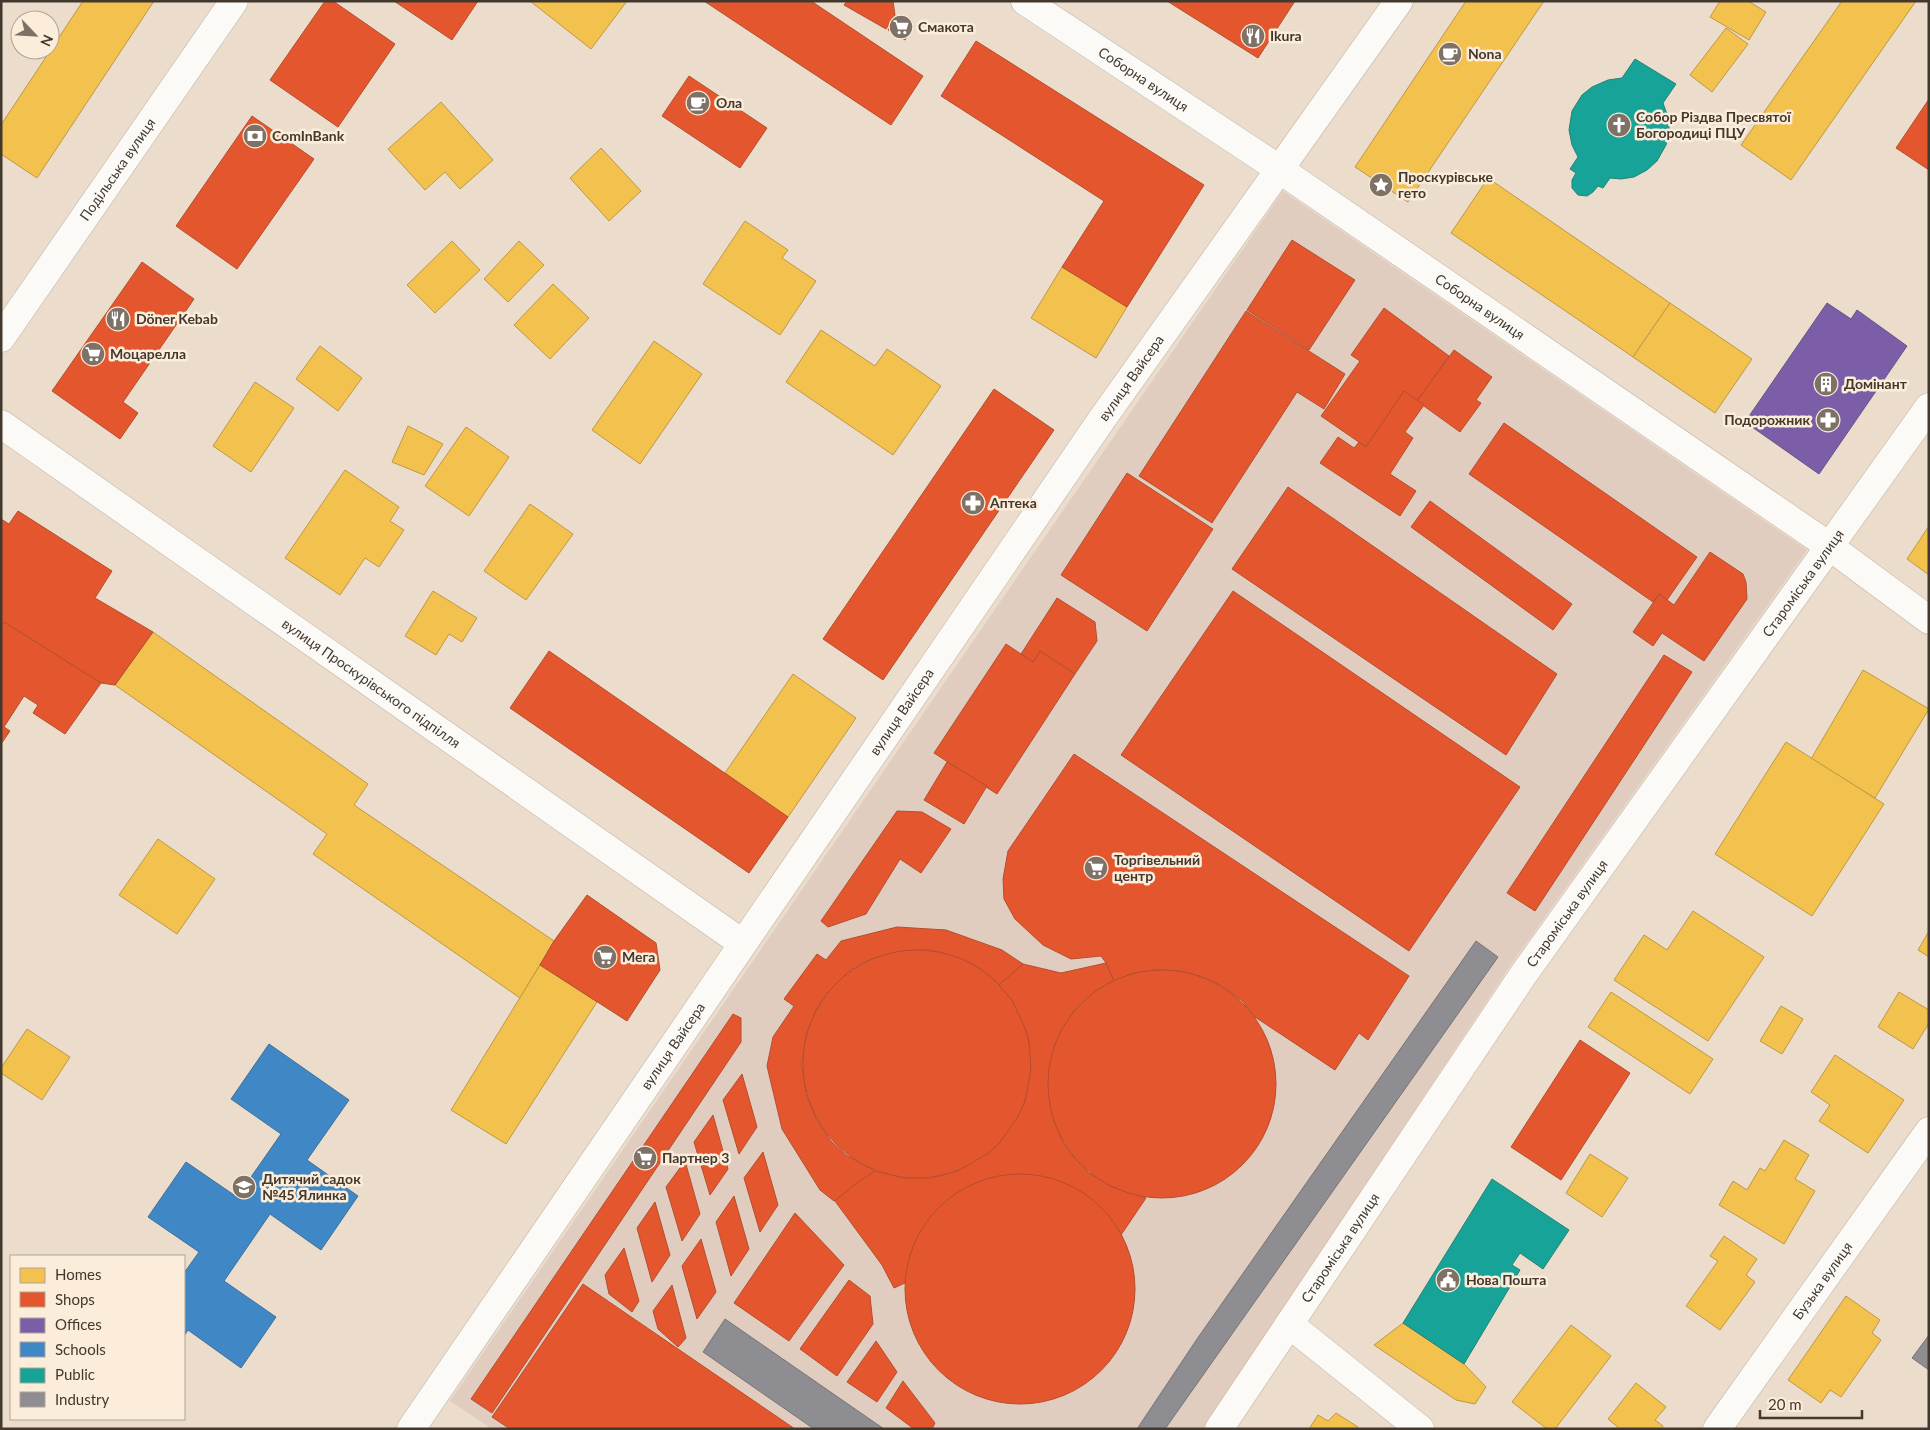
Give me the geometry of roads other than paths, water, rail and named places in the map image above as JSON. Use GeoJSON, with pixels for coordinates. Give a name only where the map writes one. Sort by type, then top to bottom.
{"type":"FeatureCollection","features":[{"type":"Feature","properties":{"kind":"street","name":"Подільська вулиця"},"geometry":{"type":"LineString","coordinates":[[1,338],[234,1]]}},
{"type":"Feature","properties":{"kind":"street","name":"Соборна вулиця"},"geometry":{"type":"LineString","coordinates":[[1025,1],[1279,170],[1829,546],[1929,620]]}},
{"type":"Feature","properties":{"kind":"street","name":"вулиця Вайсера"},"geometry":{"type":"LineString","coordinates":[[411,1429],[1100,422],[1399,1]]}},
{"type":"Feature","properties":{"kind":"street","name":"Староміська вулиця"},"geometry":{"type":"LineString","coordinates":[[1219,1429],[1523,975],[1929,407]]}},
{"type":"Feature","properties":{"kind":"street","name":"вулиця Проскурівського підпілля"},"geometry":{"type":"LineString","coordinates":[[1,424],[742,943]]}},
{"type":"Feature","properties":{"kind":"street","name":"Бузька вулиця"},"geometry":{"type":"LineString","coordinates":[[1717,1429],[1929,1131]]}},
{"type":"Feature","properties":{"kind":"street"},"geometry":{"type":"LineString","coordinates":[[1289,1324],[1420,1429]]}},
{"type":"Feature","properties":{"kind":"place","name":"Смакота"},"geometry":{"type":"Point","coordinates":[901,27]}},
{"type":"Feature","properties":{"kind":"place","name":"Ikura"},"geometry":{"type":"Point","coordinates":[1253,36]}},
{"type":"Feature","properties":{"kind":"place","name":"Nona"},"geometry":{"type":"Point","coordinates":[1450,54]}},
{"type":"Feature","properties":{"kind":"place","name":"Ола"},"geometry":{"type":"Point","coordinates":[698,103]}},
{"type":"Feature","properties":{"kind":"place","name":"Собор Різдва Пресвятої Богородиці ПЦУ"},"geometry":{"type":"Point","coordinates":[1619,125]}},
{"type":"Feature","properties":{"kind":"place","name":"ComInBank"},"geometry":{"type":"Point","coordinates":[255,136]}},
{"type":"Feature","properties":{"kind":"place","name":"Проскурівське гето"},"geometry":{"type":"Point","coordinates":[1381,185]}},
{"type":"Feature","properties":{"kind":"place","name":"Döner Kebab"},"geometry":{"type":"Point","coordinates":[118,319]}},
{"type":"Feature","properties":{"kind":"place","name":"Моцарелла"},"geometry":{"type":"Point","coordinates":[93,354]}},
{"type":"Feature","properties":{"kind":"place","name":"Домінант"},"geometry":{"type":"Point","coordinates":[1826,384]}},
{"type":"Feature","properties":{"kind":"place","name":"Подорожник"},"geometry":{"type":"Point","coordinates":[1828,420]}},
{"type":"Feature","properties":{"kind":"place","name":"Аптека"},"geometry":{"type":"Point","coordinates":[973,503]}},
{"type":"Feature","properties":{"kind":"place","name":"Торгівельний центр"},"geometry":{"type":"Point","coordinates":[1096,868]}},
{"type":"Feature","properties":{"kind":"place","name":"Мега"},"geometry":{"type":"Point","coordinates":[605,957]}},
{"type":"Feature","properties":{"kind":"place","name":"Партнер 3"},"geometry":{"type":"Point","coordinates":[645,1158]}},
{"type":"Feature","properties":{"kind":"place","name":"Дитячий садок №45 Ялинка"},"geometry":{"type":"Point","coordinates":[244,1187]}},
{"type":"Feature","properties":{"kind":"place","name":"Нова Пошта"},"geometry":{"type":"Point","coordinates":[1448,1280]}}]}
